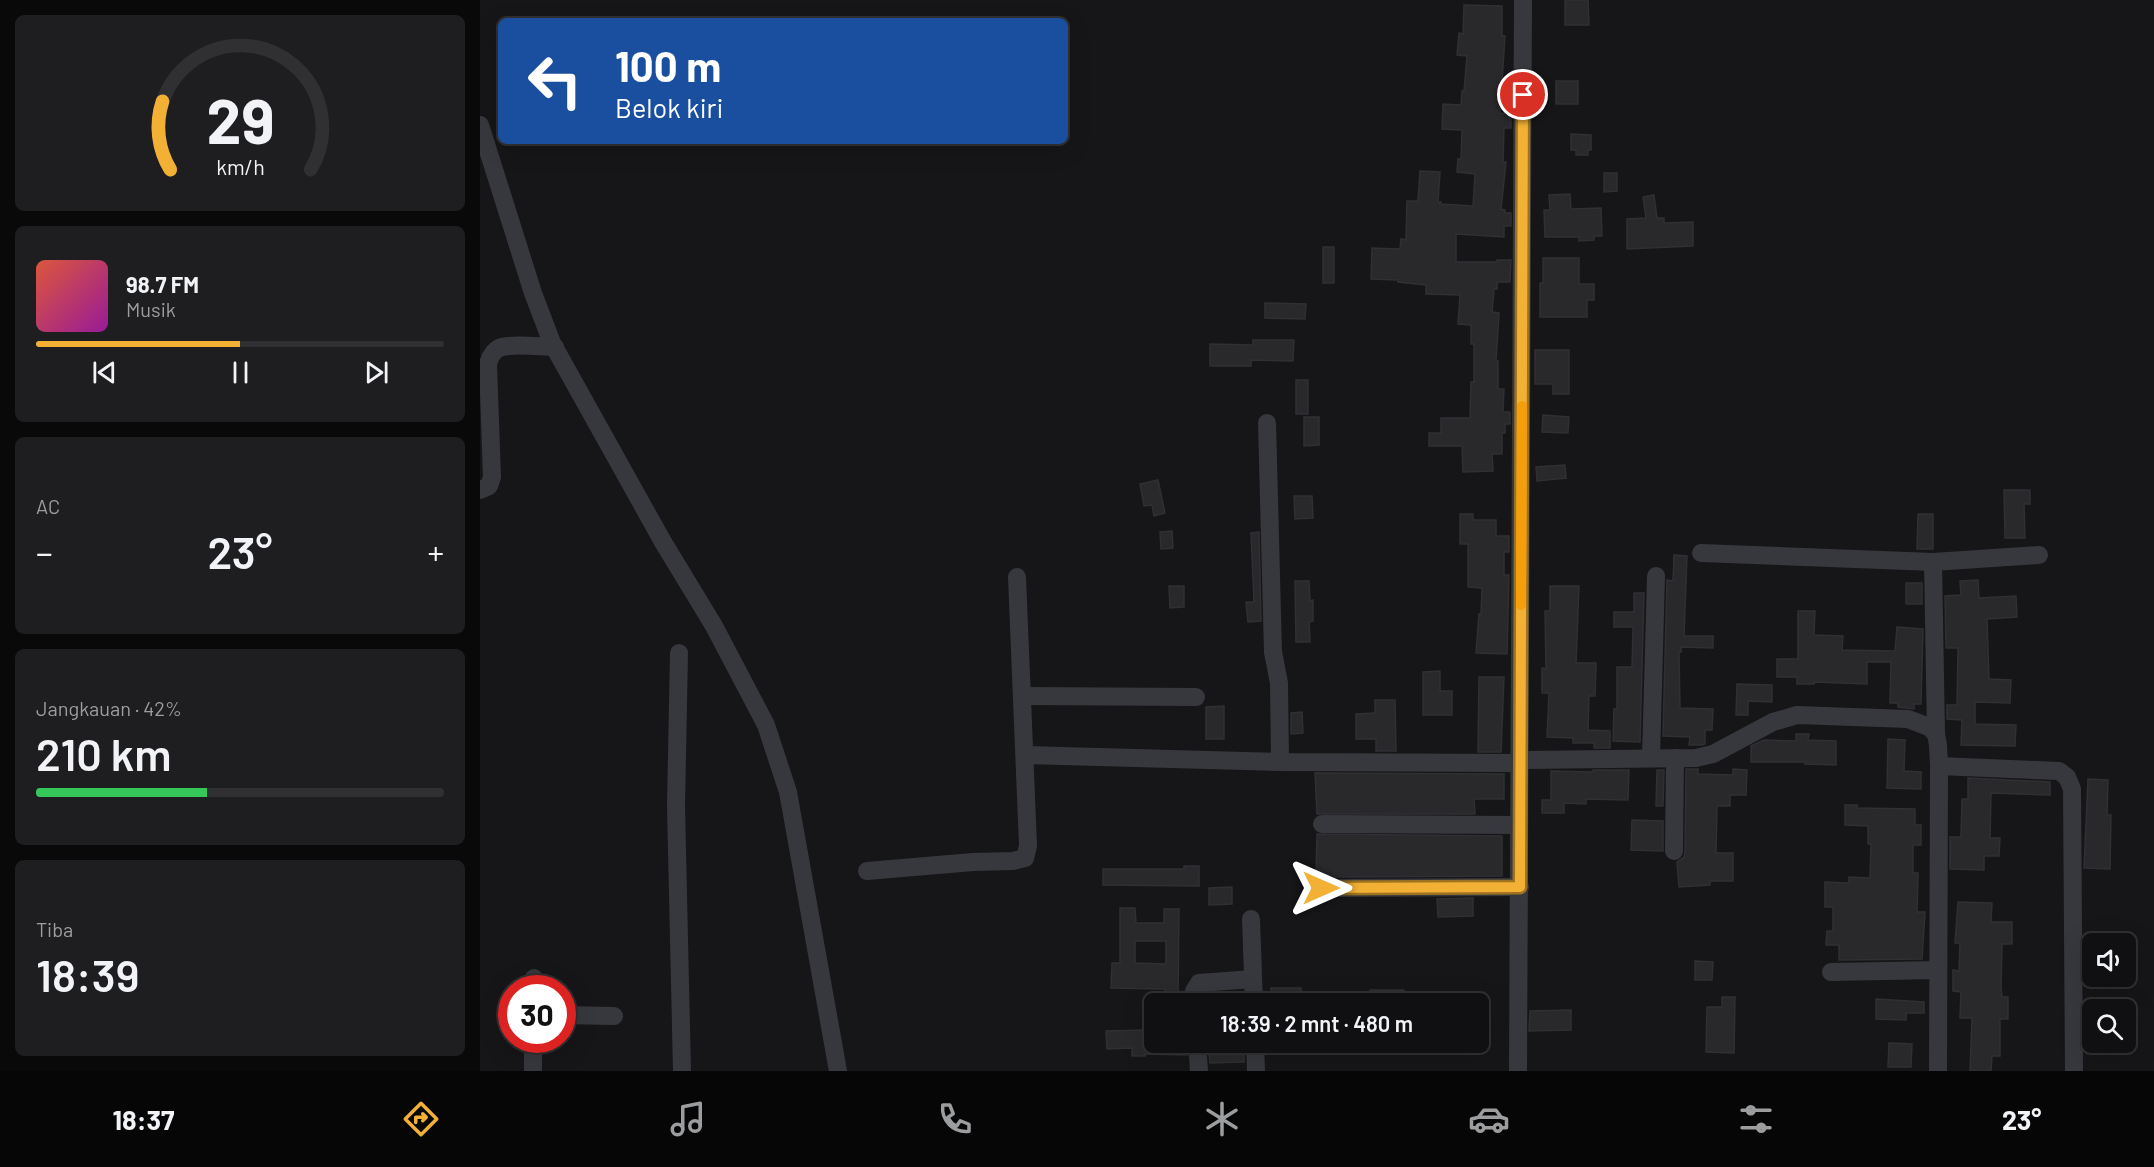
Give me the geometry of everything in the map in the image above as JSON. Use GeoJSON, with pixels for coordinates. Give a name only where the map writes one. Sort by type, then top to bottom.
{"type":"FeatureCollection","features":[{"type":"Feature","properties":{"kind":"street"},"geometry":{"type":"LineString","coordinates":[[1518,1071],[1523,0]]}},
{"type":"Feature","properties":{"kind":"street"},"geometry":{"type":"LineString","coordinates":[[480,125],[533,293],[555,347],[663,542],[714,626],[766,724],[788,792],[838,1071]]}},
{"type":"Feature","properties":{"kind":"street"},"geometry":{"type":"LineString","coordinates":[[480,490],[489,486],[492,477],[488,364],[490,357],[499,348],[507,346],[555,347]]}},
{"type":"Feature","properties":{"kind":"street"},"geometry":{"type":"LineString","coordinates":[[1267,423],[1273,652],[1279,683],[1280,762]]}},
{"type":"Feature","properties":{"kind":"street"},"geometry":{"type":"LineString","coordinates":[[1701,553],[1933,562],[2039,555]]}},
{"type":"Feature","properties":{"kind":"street"},"geometry":{"type":"LineString","coordinates":[[1933,562],[1936,734],[1939,766],[1938,1071]]}},
{"type":"Feature","properties":{"kind":"street"},"geometry":{"type":"LineString","coordinates":[[1651,758],[1656,576]]}},
{"type":"Feature","properties":{"kind":"street"},"geometry":{"type":"LineString","coordinates":[[867,871],[1013,861],[1025,858],[1028,846],[1017,577]]}},
{"type":"Feature","properties":{"kind":"street"},"geometry":{"type":"LineString","coordinates":[[679,653],[676,806],[682,1071]]}},
{"type":"Feature","properties":{"kind":"street"},"geometry":{"type":"LineString","coordinates":[[1023,696],[1196,697]]}},
{"type":"Feature","properties":{"kind":"street"},"geometry":{"type":"LineString","coordinates":[[1025,755],[1280,762],[1696,758],[1713,754],[1773,722],[1797,715],[1908,719],[1929,727],[1936,734]]}},
{"type":"Feature","properties":{"kind":"street"},"geometry":{"type":"LineString","coordinates":[[1674,851],[1675,759]]}},
{"type":"Feature","properties":{"kind":"street"},"geometry":{"type":"LineString","coordinates":[[1939,766],[2059,771],[2067,777],[2072,789],[2074,1071]]}},
{"type":"Feature","properties":{"kind":"street"},"geometry":{"type":"LineString","coordinates":[[1322,824],[1519,825]]}},
{"type":"Feature","properties":{"kind":"street"},"geometry":{"type":"LineString","coordinates":[[1321,888],[1520,887]]}},
{"type":"Feature","properties":{"kind":"street"},"geometry":{"type":"LineString","coordinates":[[1251,919],[1254,993]]}},
{"type":"Feature","properties":{"kind":"street"},"geometry":{"type":"LineString","coordinates":[[1831,972],[1938,970]]}},
{"type":"Feature","properties":{"kind":"street"},"geometry":{"type":"LineString","coordinates":[[1194,993],[1199,983],[1253,979]]}},
{"type":"Feature","properties":{"kind":"street"},"geometry":{"type":"LineString","coordinates":[[576,1015],[614,1016]]}},
{"type":"Feature","properties":{"kind":"street"},"geometry":{"type":"LineString","coordinates":[[533,1053],[533,1071]]}},
{"type":"Feature","properties":{"kind":"street"},"geometry":{"type":"LineString","coordinates":[[1198,1053],[1199,1071]]}},
{"type":"Feature","properties":{"kind":"street"},"geometry":{"type":"LineString","coordinates":[[1255,1053],[1256,1071]]}},
{"type":"Feature","properties":{"kind":"building"},"geometry":{"type":"Polygon","coordinates":[[[1565,0],[1588,0],[1589,25],[1565,25],[1565,0]]]}},
{"type":"Feature","properties":{"kind":"building"},"geometry":{"type":"Polygon","coordinates":[[[1464,5],[1502,6],[1502,36],[1505,36],[1500,113],[1511,114],[1511,128],[1504,128],[1503,162],[1506,162],[1501,209],[1505,210],[1505,213],[1511,213],[1511,226],[1504,226],[1504,237],[1456,234],[1456,262],[1511,260],[1510,282],[1497,282],[1497,289],[1494,289],[1492,312],[1499,313],[1496,361],[1498,361],[1498,389],[1504,389],[1503,412],[1510,412],[1510,424],[1505,424],[1505,433],[1502,433],[1502,454],[1492,454],[1493,471],[1463,472],[1462,446],[1429,446],[1429,433],[1441,433],[1441,418],[1470,418],[1471,382],[1474,382],[1474,344],[1471,344],[1471,325],[1458,324],[1460,295],[1426,294],[1426,285],[1398,282],[1398,280],[1371,279],[1372,248],[1400,249],[1401,239],[1406,240],[1407,201],[1418,201],[1420,171],[1440,172],[1438,202],[1441,202],[1440,204],[1473,206],[1475,174],[1457,172],[1458,159],[1461,159],[1462,130],[1442,129],[1443,104],[1461,105],[1462,91],[1464,91],[1467,56],[1457,55],[1459,33],[1463,34],[1464,5]]]}},
{"type":"Feature","properties":{"kind":"building"},"geometry":{"type":"Polygon","coordinates":[[[1556,81],[1578,81],[1578,104],[1556,104],[1556,81]]]}},
{"type":"Feature","properties":{"kind":"building"},"geometry":{"type":"Polygon","coordinates":[[[1571,134],[1591,135],[1591,150],[1588,150],[1588,155],[1576,155],[1576,150],[1571,150],[1571,134]]]}},
{"type":"Feature","properties":{"kind":"building"},"geometry":{"type":"Polygon","coordinates":[[[1604,173],[1617,173],[1617,191],[1604,192],[1604,173]]]}},
{"type":"Feature","properties":{"kind":"building"},"geometry":{"type":"Polygon","coordinates":[[[1570,194],[1571,209],[1601,208],[1602,236],[1594,236],[1594,240],[1579,241],[1579,237],[1545,237],[1544,210],[1550,210],[1549,195],[1570,194]]]}},
{"type":"Feature","properties":{"kind":"building"},"geometry":{"type":"Polygon","coordinates":[[[1654,195],[1657,218],[1664,218],[1664,223],[1693,222],[1693,246],[1627,249],[1627,219],[1646,218],[1643,197],[1654,195]]]}},
{"type":"Feature","properties":{"kind":"building"},"geometry":{"type":"Polygon","coordinates":[[[1323,247],[1334,247],[1334,283],[1323,283],[1323,247]]]}},
{"type":"Feature","properties":{"kind":"building"},"geometry":{"type":"Polygon","coordinates":[[[1543,258],[1579,258],[1579,284],[1594,284],[1594,300],[1587,300],[1587,317],[1540,317],[1543,258]]]}},
{"type":"Feature","properties":{"kind":"building"},"geometry":{"type":"Polygon","coordinates":[[[1265,303],[1306,304],[1305,319],[1265,318],[1265,303]]]}},
{"type":"Feature","properties":{"kind":"building"},"geometry":{"type":"Polygon","coordinates":[[[1253,340],[1294,340],[1293,361],[1251,360],[1251,366],[1210,366],[1210,344],[1253,345],[1253,340]]]}},
{"type":"Feature","properties":{"kind":"building"},"geometry":{"type":"Polygon","coordinates":[[[1535,350],[1569,350],[1569,394],[1553,394],[1553,384],[1535,384],[1535,350]]]}},
{"type":"Feature","properties":{"kind":"building"},"geometry":{"type":"Polygon","coordinates":[[[1296,380],[1308,380],[1308,414],[1296,414],[1296,380]]]}},
{"type":"Feature","properties":{"kind":"building"},"geometry":{"type":"Polygon","coordinates":[[[1543,415],[1569,417],[1568,433],[1542,432],[1543,415]]]}},
{"type":"Feature","properties":{"kind":"building"},"geometry":{"type":"Polygon","coordinates":[[[1304,417],[1319,417],[1319,445],[1304,446],[1304,417]]]}},
{"type":"Feature","properties":{"kind":"building"},"geometry":{"type":"Polygon","coordinates":[[[1565,465],[1566,478],[1537,481],[1536,467],[1565,465]]]}},
{"type":"Feature","properties":{"kind":"building"},"geometry":{"type":"Polygon","coordinates":[[[1158,480],[1165,513],[1154,516],[1152,505],[1144,506],[1140,484],[1158,480]]]}},
{"type":"Feature","properties":{"kind":"building"},"geometry":{"type":"Polygon","coordinates":[[[2004,490],[2030,490],[2030,504],[2024,504],[2025,538],[2005,538],[2004,490]]]}},
{"type":"Feature","properties":{"kind":"building"},"geometry":{"type":"Polygon","coordinates":[[[1294,496],[1312,496],[1313,518],[1295,519],[1294,496]]]}},
{"type":"Feature","properties":{"kind":"building"},"geometry":{"type":"Polygon","coordinates":[[[1460,514],[1473,514],[1473,520],[1496,520],[1496,536],[1509,536],[1509,552],[1504,552],[1504,575],[1509,575],[1507,654],[1476,653],[1482,588],[1468,587],[1468,544],[1460,544],[1460,514]]]}},
{"type":"Feature","properties":{"kind":"building"},"geometry":{"type":"Polygon","coordinates":[[[1918,514],[1933,514],[1933,549],[1917,549],[1918,514]]]}},
{"type":"Feature","properties":{"kind":"building"},"geometry":{"type":"Polygon","coordinates":[[[1172,531],[1173,548],[1161,549],[1160,532],[1172,531]]]}},
{"type":"Feature","properties":{"kind":"building"},"geometry":{"type":"Polygon","coordinates":[[[1259,532],[1261,621],[1248,622],[1246,602],[1254,602],[1251,533],[1259,532]]]}},
{"type":"Feature","properties":{"kind":"building"},"geometry":{"type":"Polygon","coordinates":[[[1674,555],[1687,556],[1684,636],[1713,636],[1713,648],[1681,647],[1681,652],[1679,652],[1680,708],[1713,709],[1712,730],[1705,730],[1705,744],[1702,745],[1689,745],[1690,737],[1663,736],[1667,580],[1673,581],[1674,555]]]}},
{"type":"Feature","properties":{"kind":"building"},"geometry":{"type":"Polygon","coordinates":[[[1978,580],[1979,598],[2016,596],[2017,617],[1987,619],[1989,679],[2011,680],[2010,703],[1975,702],[1975,724],[2016,725],[2015,746],[1961,745],[1962,720],[1947,719],[1947,705],[1957,705],[1958,648],[1946,648],[1945,596],[1961,595],[1960,581],[1978,580]]]}},
{"type":"Feature","properties":{"kind":"building"},"geometry":{"type":"Polygon","coordinates":[[[1295,581],[1309,581],[1310,601],[1313,600],[1313,621],[1309,622],[1310,642],[1296,642],[1295,581]]]}},
{"type":"Feature","properties":{"kind":"building"},"geometry":{"type":"Polygon","coordinates":[[[1906,583],[1922,583],[1922,604],[1906,604],[1906,583]]]}},
{"type":"Feature","properties":{"kind":"building"},"geometry":{"type":"Polygon","coordinates":[[[1169,586],[1184,586],[1184,607],[1170,608],[1169,586]]]}},
{"type":"Feature","properties":{"kind":"building"},"geometry":{"type":"Polygon","coordinates":[[[1550,586],[1579,586],[1576,663],[1596,663],[1595,696],[1589,696],[1588,730],[1610,731],[1610,748],[1594,748],[1594,743],[1573,743],[1573,738],[1547,737],[1549,693],[1542,693],[1542,668],[1546,669],[1545,611],[1550,611],[1550,586]]]}},
{"type":"Feature","properties":{"kind":"building"},"geometry":{"type":"Polygon","coordinates":[[[1634,593],[1644,593],[1640,742],[1613,741],[1614,709],[1617,709],[1617,667],[1632,667],[1633,627],[1614,627],[1614,612],[1634,612],[1634,593]]]}},
{"type":"Feature","properties":{"kind":"building"},"geometry":{"type":"Polygon","coordinates":[[[1798,611],[1815,611],[1814,635],[1843,636],[1842,650],[1895,651],[1897,627],[1923,629],[1921,704],[1914,704],[1914,709],[1898,707],[1898,703],[1890,703],[1891,662],[1867,662],[1867,684],[1814,682],[1814,684],[1797,684],[1797,677],[1777,677],[1777,659],[1798,659],[1798,611]]]}},
{"type":"Feature","properties":{"kind":"building"},"geometry":{"type":"Polygon","coordinates":[[[1440,671],[1440,691],[1452,691],[1452,715],[1423,715],[1423,672],[1440,671]]]}},
{"type":"Feature","properties":{"kind":"building"},"geometry":{"type":"Polygon","coordinates":[[[1479,677],[1504,677],[1501,752],[1478,752],[1479,677]]]}},
{"type":"Feature","properties":{"kind":"building"},"geometry":{"type":"Polygon","coordinates":[[[1737,684],[1772,685],[1772,702],[1748,701],[1748,715],[1736,715],[1737,684]]]}},
{"type":"Feature","properties":{"kind":"building"},"geometry":{"type":"Polygon","coordinates":[[[1375,700],[1395,700],[1396,751],[1376,751],[1376,739],[1356,739],[1356,714],[1375,713],[1375,700]]]}},
{"type":"Feature","properties":{"kind":"building"},"geometry":{"type":"Polygon","coordinates":[[[1224,706],[1224,739],[1206,739],[1206,707],[1224,706]]]}},
{"type":"Feature","properties":{"kind":"building"},"geometry":{"type":"Polygon","coordinates":[[[1302,712],[1303,733],[1291,734],[1291,713],[1302,712]]]}},
{"type":"Feature","properties":{"kind":"building"},"geometry":{"type":"Polygon","coordinates":[[[1796,734],[1809,734],[1808,740],[1836,741],[1836,765],[1805,764],[1805,762],[1751,762],[1751,746],[1764,740],[1796,741],[1796,734]]]}},
{"type":"Feature","properties":{"kind":"building"},"geometry":{"type":"Polygon","coordinates":[[[1888,739],[1905,740],[1904,771],[1921,772],[1921,789],[1887,788],[1888,739]]]}},
{"type":"Feature","properties":{"kind":"building"},"geometry":{"type":"Polygon","coordinates":[[[1686,769],[1698,769],[1698,774],[1733,775],[1733,769],[1747,770],[1746,795],[1730,795],[1730,806],[1717,806],[1716,853],[1733,853],[1733,881],[1710,881],[1710,885],[1679,887],[1677,862],[1684,857],[1685,851],[1686,769]]]}},
{"type":"Feature","properties":{"kind":"building"},"geometry":{"type":"Polygon","coordinates":[[[1593,770],[1629,770],[1628,800],[1586,799],[1586,804],[1564,803],[1564,813],[1542,813],[1542,800],[1551,800],[1551,771],[1593,772],[1593,770]]]}},
{"type":"Feature","properties":{"kind":"building"},"geometry":{"type":"Polygon","coordinates":[[[1657,770],[1664,770],[1663,806],[1656,806],[1657,770]]]}},
{"type":"Feature","properties":{"kind":"building"},"geometry":{"type":"Polygon","coordinates":[[[1315,773],[1504,774],[1504,799],[1474,799],[1475,814],[1317,814],[1315,773]]]}},
{"type":"Feature","properties":{"kind":"building"},"geometry":{"type":"Polygon","coordinates":[[[1968,778],[2050,782],[2050,795],[1991,793],[1990,838],[2000,838],[1999,856],[1984,856],[1984,870],[1950,869],[1950,837],[1961,837],[1962,799],[1968,799],[1968,778]]]}},
{"type":"Feature","properties":{"kind":"building"},"geometry":{"type":"Polygon","coordinates":[[[2088,779],[2108,780],[2107,815],[2111,815],[2110,869],[2084,868],[2088,779]]]}},
{"type":"Feature","properties":{"kind":"building"},"geometry":{"type":"Polygon","coordinates":[[[1845,805],[1857,805],[1857,808],[1915,809],[1915,825],[1921,825],[1921,845],[1913,845],[1913,873],[1918,873],[1917,912],[1925,912],[1922,959],[1839,960],[1839,945],[1826,945],[1827,931],[1833,931],[1833,907],[1825,907],[1825,882],[1849,883],[1849,877],[1870,878],[1871,844],[1868,844],[1868,826],[1845,825],[1845,805]]]}},
{"type":"Feature","properties":{"kind":"building"},"geometry":{"type":"Polygon","coordinates":[[[1632,820],[1663,821],[1663,851],[1631,850],[1632,820]]]}},
{"type":"Feature","properties":{"kind":"building"},"geometry":{"type":"Polygon","coordinates":[[[1317,834],[1502,836],[1502,876],[1334,877],[1334,875],[1316,875],[1317,834]]]}},
{"type":"Feature","properties":{"kind":"building"},"geometry":{"type":"Polygon","coordinates":[[[1184,866],[1199,866],[1199,886],[1103,885],[1103,869],[1184,869],[1184,866]]]}},
{"type":"Feature","properties":{"kind":"building"},"geometry":{"type":"Polygon","coordinates":[[[1232,887],[1232,904],[1209,905],[1209,888],[1232,887]]]}},
{"type":"Feature","properties":{"kind":"building"},"geometry":{"type":"Polygon","coordinates":[[[1473,898],[1473,916],[1438,917],[1437,899],[1473,898]]]}},
{"type":"Feature","properties":{"kind":"building"},"geometry":{"type":"Polygon","coordinates":[[[1958,902],[1992,903],[1991,922],[2012,922],[2012,944],[2002,944],[2001,987],[2002,997],[2008,997],[2008,1019],[2000,1019],[2000,1056],[1992,1056],[1991,1071],[1970,1071],[1972,1018],[1960,1018],[1961,992],[1953,991],[1953,970],[1959,971],[1960,943],[1955,943],[1958,902]]]}},
{"type":"Feature","properties":{"kind":"building"},"geometry":{"type":"Polygon","coordinates":[[[1120,908],[1135,908],[1136,923],[1164,923],[1164,909],[1179,909],[1178,993],[1165,993],[1165,989],[1111,988],[1112,963],[1120,963],[1120,908]],[[1135,941],[1135,963],[1166,964],[1166,941],[1135,941]]]}},
{"type":"Feature","properties":{"kind":"building"},"geometry":{"type":"Polygon","coordinates":[[[1695,961],[1713,962],[1712,980],[1695,980],[1695,961]]]}},
{"type":"Feature","properties":{"kind":"building"},"geometry":{"type":"Polygon","coordinates":[[[1271,988],[1301,988],[1301,993],[1271,993],[1271,988]]]}},
{"type":"Feature","properties":{"kind":"building"},"geometry":{"type":"Polygon","coordinates":[[[1370,990],[1404,990],[1404,993],[1370,993],[1370,990]]]}},
{"type":"Feature","properties":{"kind":"building"},"geometry":{"type":"Polygon","coordinates":[[[1722,997],[1735,997],[1734,1053],[1706,1052],[1707,1007],[1722,1007],[1722,997]]]}},
{"type":"Feature","properties":{"kind":"building"},"geometry":{"type":"Polygon","coordinates":[[[1876,999],[1924,1002],[1924,1013],[1906,1013],[1906,1020],[1876,1019],[1876,999]]]}},
{"type":"Feature","properties":{"kind":"building"},"geometry":{"type":"Polygon","coordinates":[[[1571,1010],[1571,1030],[1529,1031],[1530,1011],[1571,1010]]]}},
{"type":"Feature","properties":{"kind":"building"},"geometry":{"type":"Polygon","coordinates":[[[1144,1030],[1144,1053],[1187,1053],[1187,1055],[1132,1056],[1132,1048],[1107,1049],[1106,1031],[1144,1030]]]}},
{"type":"Feature","properties":{"kind":"building"},"geometry":{"type":"Polygon","coordinates":[[[1889,1043],[1912,1044],[1911,1067],[1888,1067],[1889,1043]]]}},
{"type":"Feature","properties":{"kind":"building"},"geometry":{"type":"Polygon","coordinates":[[[1209,1053],[1244,1053],[1244,1062],[1210,1063],[1209,1053]]]}},
{"type":"Feature","properties":{"kind":"slow traffic"},"geometry":{"type":"LineString","coordinates":[[1521,605],[1522,406]]}},
{"type":"Feature","properties":{"kind":"route"},"geometry":{"type":"LineString","coordinates":[[1321,888],[1520,887],[1523,95]]}}]}
